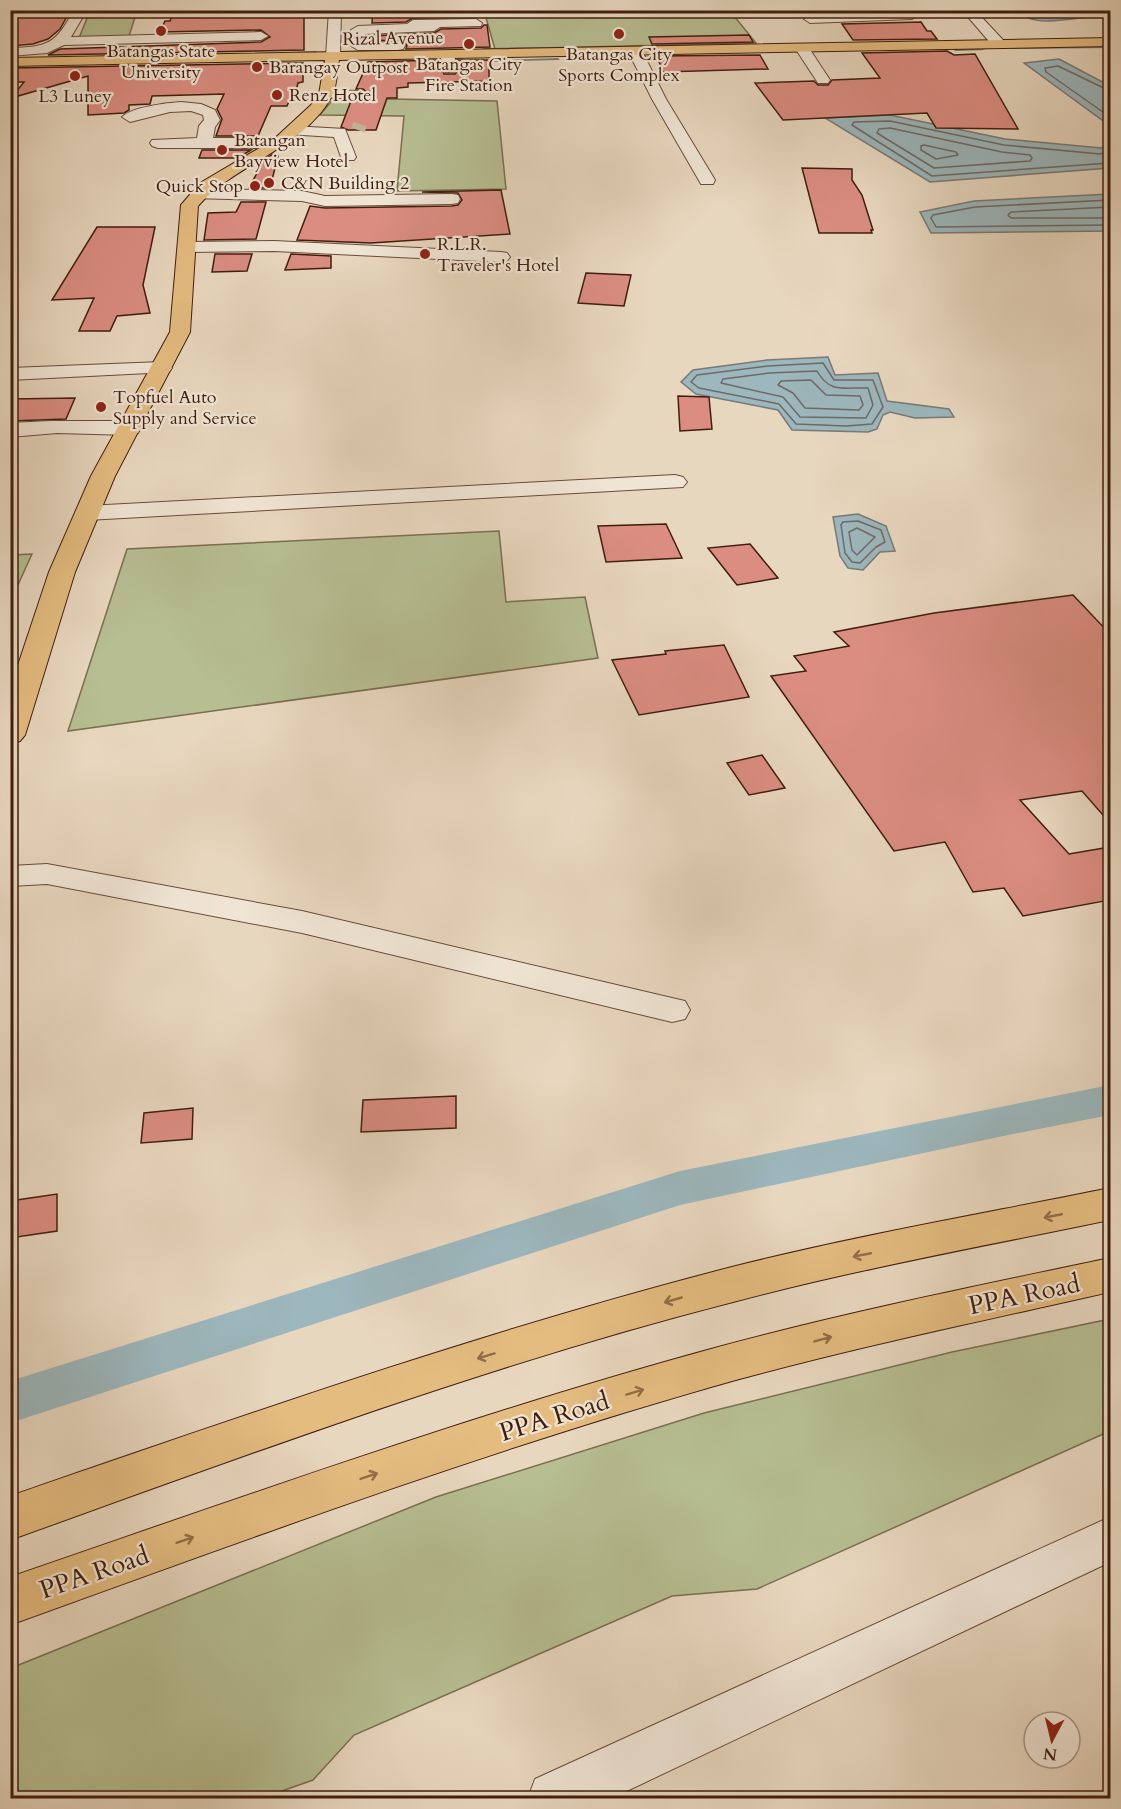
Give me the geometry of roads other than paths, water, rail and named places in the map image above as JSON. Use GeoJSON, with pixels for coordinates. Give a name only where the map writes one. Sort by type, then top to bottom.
{"type":"FeatureCollection","features":[{"type":"Feature","properties":{"kind":"main road","name":"Rizal Avenue"},"geometry":{"type":"LineString","coordinates":[[10,64],[132,51],[170,61],[1110,42]]}},
{"type":"Feature","properties":{"kind":"main road"},"geometry":{"type":"LineString","coordinates":[[10,735],[62,572],[104,476],[180,332],[187,247],[194,201],[206,187],[292,131],[328,88],[333,57]]}},
{"type":"Feature","properties":{"kind":"main road"},"geometry":{"type":"LineString","coordinates":[[10,1518],[289,1419],[431,1372],[678,1299],[812,1265],[1110,1204]]}},
{"type":"Feature","properties":{"kind":"main road","name":"PPA Road"},"geometry":{"type":"LineString","coordinates":[[10,1601],[466,1442],[710,1369],[850,1332],[1110,1275]]}},
{"type":"Feature","properties":{"kind":"street"},"geometry":{"type":"LineString","coordinates":[[64,41],[81,10]]}},
{"type":"Feature","properties":{"kind":"street"},"geometry":{"type":"LineString","coordinates":[[333,57],[335,10]]}},
{"type":"Feature","properties":{"kind":"street"},"geometry":{"type":"LineString","coordinates":[[807,15],[912,15],[909,10]]}},
{"type":"Feature","properties":{"kind":"street"},"geometry":{"type":"LineString","coordinates":[[968,10],[998,43]]}},
{"type":"Feature","properties":{"kind":"street"},"geometry":{"type":"LineString","coordinates":[[807,15],[833,47]]}},
{"type":"Feature","properties":{"kind":"street"},"geometry":{"type":"LineString","coordinates":[[366,17],[364,23],[371,24],[476,23]]}},
{"type":"Feature","properties":{"kind":"street"},"geometry":{"type":"LineString","coordinates":[[132,51],[144,26]]}},
{"type":"Feature","properties":{"kind":"street"},"geometry":{"type":"LineString","coordinates":[[398,46],[358,46],[358,30],[434,27]]}},
{"type":"Feature","properties":{"kind":"street"},"geometry":{"type":"LineString","coordinates":[[10,52],[43,50],[64,41],[132,51],[261,36]]}},
{"type":"Feature","properties":{"kind":"street"},"geometry":{"type":"LineString","coordinates":[[802,48],[823,80]]}},
{"type":"Feature","properties":{"kind":"street"},"geometry":{"type":"LineString","coordinates":[[635,51],[659,99],[707,180]]}},
{"type":"Feature","properties":{"kind":"street"},"geometry":{"type":"LineString","coordinates":[[447,55],[450,73]]}},
{"type":"Feature","properties":{"kind":"street"},"geometry":{"type":"LineString","coordinates":[[328,88],[360,88]]}},
{"type":"Feature","properties":{"kind":"street"},"geometry":{"type":"LineString","coordinates":[[130,117],[171,107],[205,110],[210,113],[212,120],[207,126],[204,142]]}},
{"type":"Feature","properties":{"kind":"street"},"geometry":{"type":"LineString","coordinates":[[158,143],[204,142],[292,131],[354,126],[340,132],[292,131]]}},
{"type":"Feature","properties":{"kind":"street"},"geometry":{"type":"LineString","coordinates":[[340,132],[348,157]]}},
{"type":"Feature","properties":{"kind":"street"},"geometry":{"type":"LineString","coordinates":[[194,201],[302,196],[325,201],[452,199]]}},
{"type":"Feature","properties":{"kind":"street"},"geometry":{"type":"LineString","coordinates":[[194,201],[286,203]]}},
{"type":"Feature","properties":{"kind":"street"},"geometry":{"type":"LineString","coordinates":[[187,247],[274,246],[501,257]]}},
{"type":"Feature","properties":{"kind":"street"},"geometry":{"type":"LineString","coordinates":[[10,374],[162,368]]}},
{"type":"Feature","properties":{"kind":"street"},"geometry":{"type":"LineString","coordinates":[[10,430],[130,428]]}},
{"type":"Feature","properties":{"kind":"street"},"geometry":{"type":"LineString","coordinates":[[87,513],[675,482]]}},
{"type":"Feature","properties":{"kind":"street"},"geometry":{"type":"LineString","coordinates":[[10,876],[47,874],[302,922],[672,1010]]}},
{"type":"Feature","properties":{"kind":"street"},"geometry":{"type":"LineString","coordinates":[[554,1798],[1110,1539]]}},
{"type":"Feature","properties":{"kind":"water"},"geometry":{"type":"Polygon","coordinates":[[[1071,11],[1110,12],[1110,16],[1042,21],[1025,16],[1068,15],[1072,13],[1071,11]]]}},
{"type":"Feature","properties":{"kind":"water"},"geometry":{"type":"Polygon","coordinates":[[[1059,59],[1110,86],[1110,123],[1106,123],[1024,63],[1059,59]]]}},
{"type":"Feature","properties":{"kind":"water"},"geometry":{"type":"Polygon","coordinates":[[[890,115],[1005,139],[1101,148],[1110,144],[1110,168],[930,182],[825,118],[890,115]]]}},
{"type":"Feature","properties":{"kind":"water"},"geometry":{"type":"Polygon","coordinates":[[[1110,194],[1110,231],[931,233],[920,212],[974,201],[1110,194]]]}},
{"type":"Feature","properties":{"kind":"water"},"geometry":{"type":"Polygon","coordinates":[[[828,357],[835,375],[878,373],[887,401],[949,409],[954,417],[915,418],[890,412],[883,415],[877,429],[868,432],[792,430],[778,410],[696,394],[681,382],[693,370],[767,360],[828,357]]]}},
{"type":"Feature","properties":{"kind":"water"},"geometry":{"type":"Polygon","coordinates":[[[858,514],[886,526],[895,551],[880,552],[863,570],[848,568],[840,556],[833,517],[858,514]]]}},
{"type":"Feature","properties":{"kind":"waterway"},"geometry":{"type":"LineString","coordinates":[[1012,49],[1110,47]]}},
{"type":"Feature","properties":{"kind":"waterway"},"geometry":{"type":"LineString","coordinates":[[484,49],[547,48]]}},
{"type":"Feature","properties":{"kind":"waterway"},"geometry":{"type":"LineString","coordinates":[[993,50],[1006,49]]}},
{"type":"Feature","properties":{"kind":"waterway"},"geometry":{"type":"LineString","coordinates":[[955,50],[983,50]]}},
{"type":"Feature","properties":{"kind":"waterway"},"geometry":{"type":"LineString","coordinates":[[343,52],[383,51]]}},
{"type":"Feature","properties":{"kind":"waterway"},"geometry":{"type":"LineString","coordinates":[[290,53],[316,52]]}},
{"type":"Feature","properties":{"kind":"waterway"},"geometry":{"type":"LineString","coordinates":[[600,58],[672,57]]}},
{"type":"Feature","properties":{"kind":"waterway"},"geometry":{"type":"LineString","coordinates":[[476,61],[558,59]]}},
{"type":"Feature","properties":{"kind":"waterway"},"geometry":{"type":"LineString","coordinates":[[10,1402],[680,1188],[1008,1119],[1110,1100]]}},
{"type":"Feature","properties":{"kind":"tunnel"},"geometry":{"type":"LineString","coordinates":[[130,51],[131,47]]}},
{"type":"Feature","properties":{"kind":"tunnel"},"geometry":{"type":"LineString","coordinates":[[358,130],[360,124]]}},
{"type":"Feature","properties":{"kind":"place","name":"Batangas State University"},"geometry":{"type":"Point","coordinates":[161,31]}},
{"type":"Feature","properties":{"kind":"place","name":"Batangas City Sports Complex"},"geometry":{"type":"Point","coordinates":[619,34]}},
{"type":"Feature","properties":{"kind":"place","name":"Batangas City Fire Station"},"geometry":{"type":"Point","coordinates":[469,44]}},
{"type":"Feature","properties":{"kind":"place","name":"Barangay Outpost"},"geometry":{"type":"Point","coordinates":[257,67]}},
{"type":"Feature","properties":{"kind":"place","name":"L3 Luney"},"geometry":{"type":"Point","coordinates":[75,76]}},
{"type":"Feature","properties":{"kind":"place","name":"Renz Hotel"},"geometry":{"type":"Point","coordinates":[277,95]}},
{"type":"Feature","properties":{"kind":"place","name":"Batangan Bayview Hotel"},"geometry":{"type":"Point","coordinates":[222,150]}},
{"type":"Feature","properties":{"kind":"place","name":"C&N Building 2"},"geometry":{"type":"Point","coordinates":[269,183]}},
{"type":"Feature","properties":{"kind":"place","name":"Quick Stop"},"geometry":{"type":"Point","coordinates":[255,186]}},
{"type":"Feature","properties":{"kind":"place","name":"R.L.R. Traveler's Hotel"},"geometry":{"type":"Point","coordinates":[425,254]}},
{"type":"Feature","properties":{"kind":"place","name":"Topfuel Auto Supply and Service"},"geometry":{"type":"Point","coordinates":[101,407]}}]}
